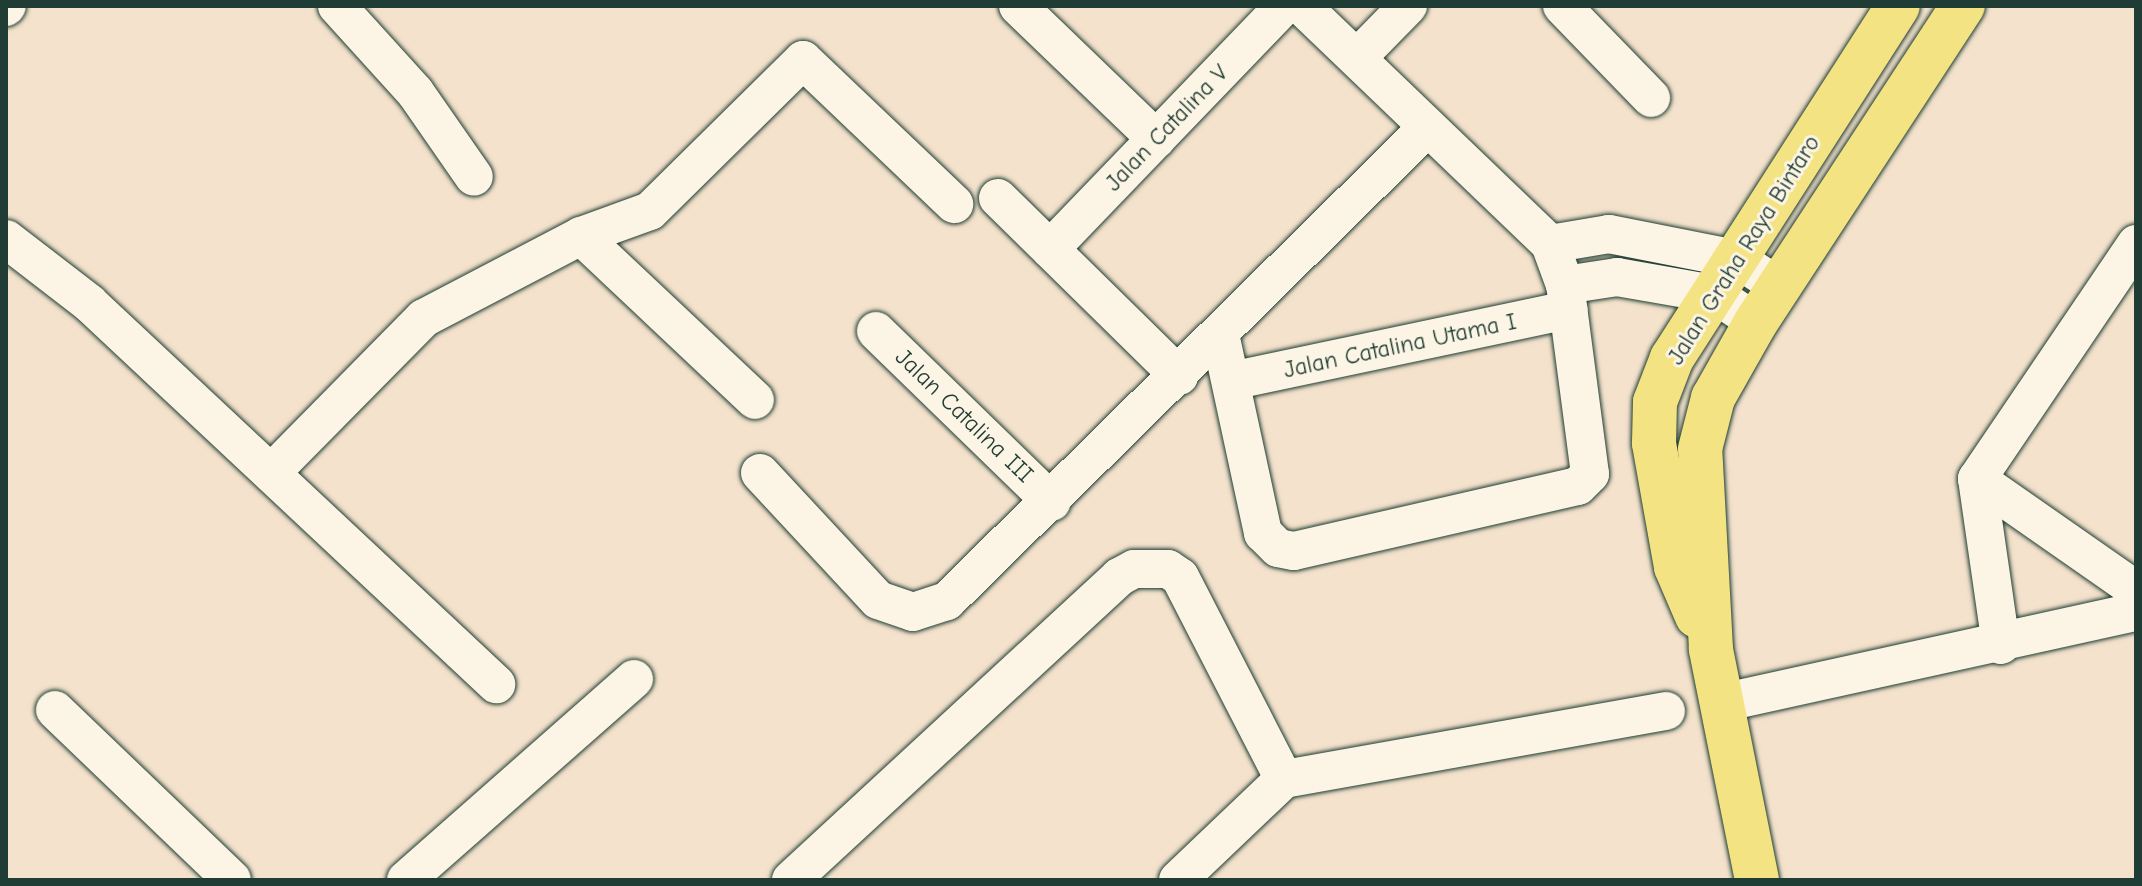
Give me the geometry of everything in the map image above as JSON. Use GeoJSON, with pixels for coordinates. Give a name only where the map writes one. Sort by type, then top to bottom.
{"type":"FeatureCollection","features":[{"type":"Feature","properties":{"kind":"main road","name":"Jalan Graha Raya Bintaro"},"geometry":{"type":"LineString","coordinates":[[1711,649],[1676,567],[1654,443],[1655,402],[1672,358],[1898,6]]}},
{"type":"Feature","properties":{"kind":"main road","name":"Jalan Graha Raya Bintaro"},"geometry":{"type":"LineString","coordinates":[[1757,880],[1711,649],[1700,449],[1713,398],[1767,304],[1963,6]]}},
{"type":"Feature","properties":{"kind":"street"},"geometry":{"type":"LineString","coordinates":[[337,6],[415,92],[474,177]]}},
{"type":"Feature","properties":{"kind":"street"},"geometry":{"type":"LineString","coordinates":[[1018,6],[1156,139]]}},
{"type":"Feature","properties":{"kind":"street","name":"Jalan Catalina V"},"geometry":{"type":"LineString","coordinates":[[1050,249],[1284,6]]}},
{"type":"Feature","properties":{"kind":"street"},"geometry":{"type":"LineString","coordinates":[[1220,334],[1263,533],[1278,548],[1294,551],[1581,485],[1590,470],[1567,298],[1550,244],[1302,6]]}},
{"type":"Feature","properties":{"kind":"street"},"geometry":{"type":"LineString","coordinates":[[1357,58],[1407,6]]}},
{"type":"Feature","properties":{"kind":"street"},"geometry":{"type":"LineString","coordinates":[[1562,6],[1651,98]]}},
{"type":"Feature","properties":{"kind":"street"},"geometry":{"type":"LineString","coordinates":[[273,471],[424,318],[581,236],[650,211],[803,60],[954,204]]}},
{"type":"Feature","properties":{"kind":"street"},"geometry":{"type":"LineString","coordinates":[[760,473],[878,600],[913,612],[947,601],[1052,502],[1428,127]]}},
{"type":"Feature","properties":{"kind":"street"},"geometry":{"type":"LineString","coordinates":[[998,198],[1179,376]]}},
{"type":"Feature","properties":{"kind":"street"},"geometry":{"type":"LineString","coordinates":[[1550,244],[1609,234],[1726,276],[1767,304]]}},
{"type":"Feature","properties":{"kind":"street"},"geometry":{"type":"LineString","coordinates":[[581,236],[755,400]]}},
{"type":"Feature","properties":{"kind":"street"},"geometry":{"type":"LineString","coordinates":[[6,239],[89,303],[273,471],[496,684]]}},
{"type":"Feature","properties":{"kind":"street"},"geometry":{"type":"LineString","coordinates":[[2001,645],[1977,479],[2130,264]]}},
{"type":"Feature","properties":{"kind":"street","name":"Jalan Catalina Utama I"},"geometry":{"type":"LineString","coordinates":[[1231,381],[1567,298],[1617,277],[1726,276]]}},
{"type":"Feature","properties":{"kind":"street","name":"Jalan Catalina III"},"geometry":{"type":"LineString","coordinates":[[876,331],[1052,502]]}},
{"type":"Feature","properties":{"kind":"street"},"geometry":{"type":"LineString","coordinates":[[1977,479],[2136,590]]}},
{"type":"Feature","properties":{"kind":"street"},"geometry":{"type":"LineString","coordinates":[[791,880],[1119,577],[1134,569],[1168,569],[1180,577],[1284,779]]}},
{"type":"Feature","properties":{"kind":"street"},"geometry":{"type":"LineString","coordinates":[[1721,703],[2001,645],[2136,612]]}},
{"type":"Feature","properties":{"kind":"street"},"geometry":{"type":"LineString","coordinates":[[406,880],[634,679]]}},
{"type":"Feature","properties":{"kind":"street"},"geometry":{"type":"LineString","coordinates":[[55,710],[232,880]]}},
{"type":"Feature","properties":{"kind":"street"},"geometry":{"type":"LineString","coordinates":[[1178,880],[1284,779],[1666,711]]}}]}
